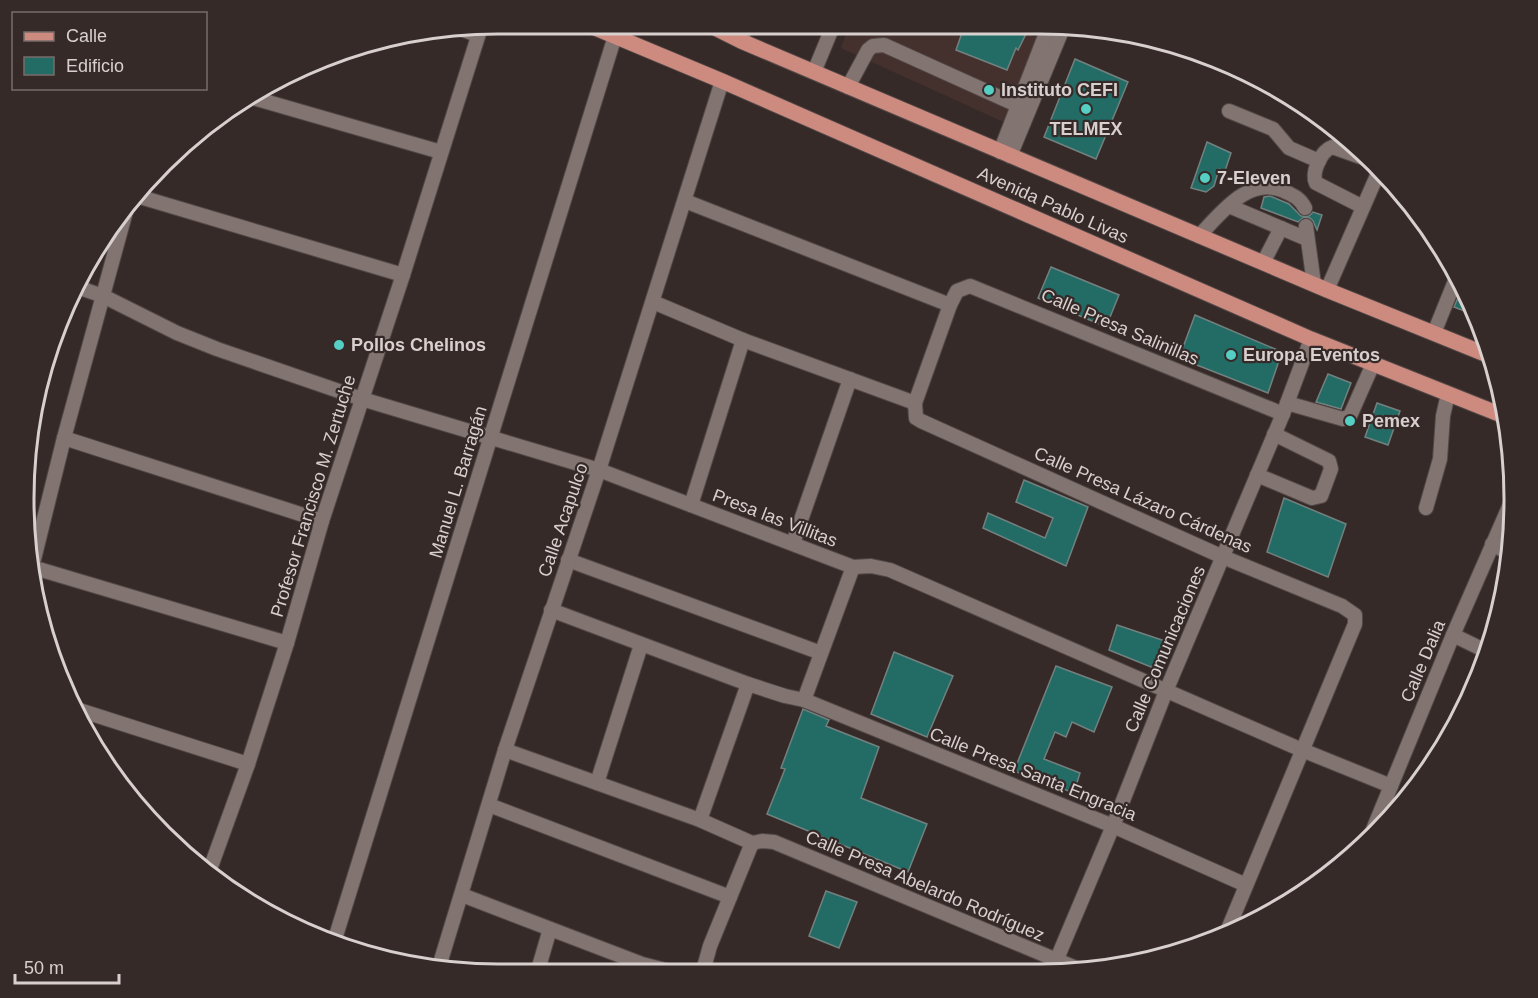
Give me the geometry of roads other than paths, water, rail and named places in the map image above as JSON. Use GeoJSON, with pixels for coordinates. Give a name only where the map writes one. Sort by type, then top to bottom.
{"type":"FeatureCollection","features":[{"type":"Feature","properties":{"kind":"main road","name":"Avenida Pablo Livas"},"geometry":{"type":"LineString","coordinates":[[610,34],[1311,339],[1496,413]]}},
{"type":"Feature","properties":{"kind":"main road","name":"Avenida Pablo Livas"},"geometry":{"type":"LineString","coordinates":[[726,34],[1199,236],[1480,352]]}},
{"type":"Feature","properties":{"kind":"street"},"geometry":{"type":"LineString","coordinates":[[741,41],[743,34]]}},
{"type":"Feature","properties":{"kind":"street"},"geometry":{"type":"LineString","coordinates":[[814,72],[830,34]]}},
{"type":"Feature","properties":{"kind":"street"},"geometry":{"type":"LineString","coordinates":[[1005,154],[1023,108],[1046,34]]}},
{"type":"Feature","properties":{"kind":"street","name":"Profesor Francisco M. Zertuche"},"geometry":{"type":"LineString","coordinates":[[212,865],[248,764],[322,521],[404,275],[478,35]]}},
{"type":"Feature","properties":{"kind":"street"},"geometry":{"type":"LineString","coordinates":[[1023,108],[1060,35]]}},
{"type":"Feature","properties":{"kind":"street","name":"Manuel L. Barragán"},"geometry":{"type":"LineString","coordinates":[[337,934],[615,36]]}},
{"type":"Feature","properties":{"kind":"street"},"geometry":{"type":"LineString","coordinates":[[848,87],[868,50],[873,46],[884,45],[1023,108]]}},
{"type":"Feature","properties":{"kind":"street","name":"Calle Acapulco"},"geometry":{"type":"LineString","coordinates":[[441,960],[505,750],[599,470],[722,81]]}},
{"type":"Feature","properties":{"kind":"street"},"geometry":{"type":"LineString","coordinates":[[262,100],[441,152]]}},
{"type":"Feature","properties":{"kind":"street"},"geometry":{"type":"LineString","coordinates":[[1229,111],[1273,129],[1289,148],[1319,161]]}},
{"type":"Feature","properties":{"kind":"street"},"geometry":{"type":"LineString","coordinates":[[1347,152],[1332,147],[1324,151],[1314,179],[1316,183],[1363,207]]}},
{"type":"Feature","properties":{"kind":"street"},"geometry":{"type":"LineString","coordinates":[[1321,287],[1375,180]]}},
{"type":"Feature","properties":{"kind":"street"},"geometry":{"type":"LineString","coordinates":[[1199,236],[1228,206],[1251,189],[1272,186],[1300,199],[1305,208]]}},
{"type":"Feature","properties":{"kind":"street"},"geometry":{"type":"LineString","coordinates":[[145,198],[404,275]]}},
{"type":"Feature","properties":{"kind":"street"},"geometry":{"type":"LineString","coordinates":[[653,302],[743,339],[915,403],[950,305],[685,201]]}},
{"type":"Feature","properties":{"kind":"street"},"geometry":{"type":"LineString","coordinates":[[1228,206],[1281,228],[1306,232],[1321,287]]}},
{"type":"Feature","properties":{"kind":"street"},"geometry":{"type":"LineString","coordinates":[[1263,262],[1281,228]]}},
{"type":"Feature","properties":{"kind":"street"},"geometry":{"type":"LineString","coordinates":[[37,548],[121,229]]}},
{"type":"Feature","properties":{"kind":"street","name":"Calle Presa Salinillas"},"geometry":{"type":"LineString","coordinates":[[950,305],[957,291],[970,286],[1285,408],[1343,419],[1350,416],[1373,364]]}},
{"type":"Feature","properties":{"kind":"street"},"geometry":{"type":"LineString","coordinates":[[1434,333],[1452,287]]}},
{"type":"Feature","properties":{"kind":"street","name":"Presa las Villitas"},"geometry":{"type":"LineString","coordinates":[[84,290],[103,296],[177,333],[362,399],[599,470],[853,567],[870,566],[890,570],[1302,750],[1390,786]]}},
{"type":"Feature","properties":{"kind":"street"},"geometry":{"type":"LineString","coordinates":[[691,505],[743,339]]}},
{"type":"Feature","properties":{"kind":"street","name":"Calle Comunicaciones"},"geometry":{"type":"LineString","coordinates":[[1055,963],[1166,691],[1285,408],[1311,339]]}},
{"type":"Feature","properties":{"kind":"street"},"geometry":{"type":"LineString","coordinates":[[793,543],[850,379]]}},
{"type":"Feature","properties":{"kind":"street"},"geometry":{"type":"LineString","coordinates":[[1426,508],[1440,459],[1443,416],[1449,394]]}},
{"type":"Feature","properties":{"kind":"street","name":"Calle Presa Lázaro Cárdenas"},"geometry":{"type":"LineString","coordinates":[[915,403],[916,418],[1223,557],[1342,606],[1354,615],[1355,624],[1302,750]]}},
{"type":"Feature","properties":{"kind":"street"},"geometry":{"type":"LineString","coordinates":[[1257,475],[1312,498],[1321,496],[1331,468],[1329,461],[1274,434]]}},
{"type":"Feature","properties":{"kind":"street"},"geometry":{"type":"LineString","coordinates":[[64,438],[322,521]]}},
{"type":"Feature","properties":{"kind":"street","name":"Calle Dalia"},"geometry":{"type":"LineString","coordinates":[[1379,815],[1503,519]]}},
{"type":"Feature","properties":{"kind":"street"},"geometry":{"type":"LineString","coordinates":[[1492,544],[1501,549]]}},
{"type":"Feature","properties":{"kind":"street"},"geometry":{"type":"LineString","coordinates":[[568,560],[821,652]]}},
{"type":"Feature","properties":{"kind":"street"},"geometry":{"type":"LineString","coordinates":[[804,700],[853,567]]}},
{"type":"Feature","properties":{"kind":"street"},"geometry":{"type":"LineString","coordinates":[[40,569],[286,642]]}},
{"type":"Feature","properties":{"kind":"street","name":"Calle Presa Santa Engracia"},"geometry":{"type":"LineString","coordinates":[[551,610],[748,684],[804,700],[1113,826],[1246,885]]}},
{"type":"Feature","properties":{"kind":"street"},"geometry":{"type":"LineString","coordinates":[[1453,634],[1479,647]]}},
{"type":"Feature","properties":{"kind":"street"},"geometry":{"type":"LineString","coordinates":[[597,783],[641,645]]}},
{"type":"Feature","properties":{"kind":"street"},"geometry":{"type":"LineString","coordinates":[[700,820],[748,684]]}},
{"type":"Feature","properties":{"kind":"street"},"geometry":{"type":"LineString","coordinates":[[87,712],[248,764]]}},
{"type":"Feature","properties":{"kind":"street","name":"Calle Presa Abelardo Rodríguez"},"geometry":{"type":"LineString","coordinates":[[505,750],[700,820],[752,843],[774,842],[1047,964]]}},
{"type":"Feature","properties":{"kind":"street"},"geometry":{"type":"LineString","coordinates":[[1231,922],[1302,750]]}},
{"type":"Feature","properties":{"kind":"street"},"geometry":{"type":"LineString","coordinates":[[489,805],[730,897]]}},
{"type":"Feature","properties":{"kind":"street"},"geometry":{"type":"LineString","coordinates":[[705,964],[710,946],[752,843]]}},
{"type":"Feature","properties":{"kind":"street"},"geometry":{"type":"LineString","coordinates":[[462,896],[550,929],[632,964]]}},
{"type":"Feature","properties":{"kind":"street"},"geometry":{"type":"LineString","coordinates":[[540,964],[550,929]]}},
{"type":"Feature","properties":{"kind":"place","name":"Instituto CEFI"},"geometry":{"type":"Point","coordinates":[989,90]}},
{"type":"Feature","properties":{"kind":"place","name":"TELMEX"},"geometry":{"type":"Point","coordinates":[1086,109]}},
{"type":"Feature","properties":{"kind":"place","name":"7-Eleven"},"geometry":{"type":"Point","coordinates":[1205,178]}},
{"type":"Feature","properties":{"kind":"place","name":"Pollos Chelinos"},"geometry":{"type":"Point","coordinates":[339,345]}},
{"type":"Feature","properties":{"kind":"place","name":"Europa Eventos"},"geometry":{"type":"Point","coordinates":[1231,355]}},
{"type":"Feature","properties":{"kind":"place","name":"Pemex"},"geometry":{"type":"Point","coordinates":[1350,421]}}]}
